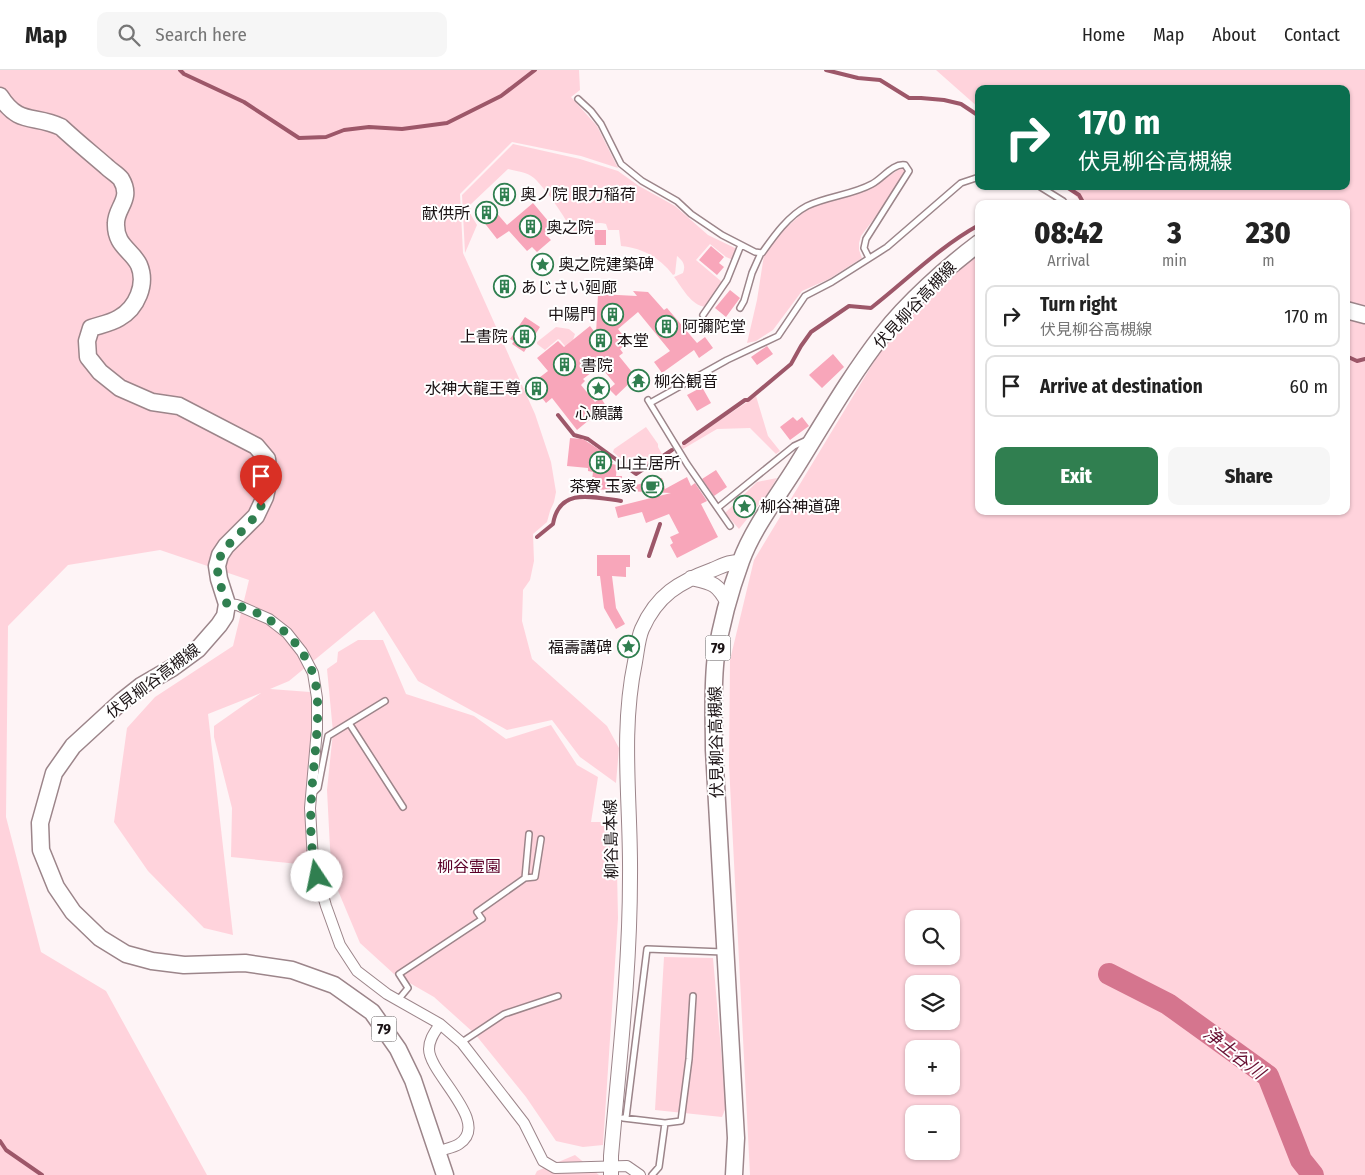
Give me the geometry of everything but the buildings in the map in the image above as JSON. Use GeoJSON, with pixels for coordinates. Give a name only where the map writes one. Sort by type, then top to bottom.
{"type":"FeatureCollection","features":[{"type":"Feature","properties":{"kind":"main road"},"geometry":{"type":"LineString","coordinates":[[0,96],[6,105],[17,115],[51,122],[60,127],[121,179],[126,193],[116,222],[118,238],[123,247],[138,264],[141,275],[140,292],[133,306],[120,317],[91,328],[87,341],[88,357],[100,372],[120,388],[152,402],[179,406],[245,439],[256,446],[267,459],[270,479],[265,497],[256,516],[226,546],[220,555],[217,566],[227,604]]}},
{"type":"Feature","properties":{"kind":"main road","name":"伏見柳谷高槻線"},"geometry":{"type":"LineString","coordinates":[[734,1175],[736,1138],[714,750],[713,694],[716,656],[728,603],[746,549],[815,436],[884,333],[945,271],[975,246]]}},
{"type":"Feature","properties":{"kind":"main road"},"geometry":{"type":"LineString","coordinates":[[1350,311],[1365,315]]}},
{"type":"Feature","properties":{"kind":"main road","name":"柳谷島本線"},"geometry":{"type":"LineString","coordinates":[[611,1171],[620,1117],[627,965],[630,876],[626,741],[631,682],[641,631],[653,607],[679,584],[733,562],[741,562]]}},
{"type":"Feature","properties":{"kind":"main road"},"geometry":{"type":"LineString","coordinates":[[691,578],[710,582],[720,589],[728,603]]}},
{"type":"Feature","properties":{"kind":"main road","name":"伏見柳谷高槻線"},"geometry":{"type":"LineString","coordinates":[[227,604],[225,616],[198,649],[172,668],[141,686],[73,746],[54,773],[40,823],[41,850],[56,887],[73,912],[100,938],[126,954],[152,961],[176,964],[245,963],[292,970],[334,985],[372,1012],[398,1050],[413,1080],[445,1175]]}},
{"type":"Feature","properties":{"kind":"street"},"geometry":{"type":"LineString","coordinates":[[227,604],[237,605],[269,619],[287,633],[302,652],[313,673],[317,698],[317,729],[310,808],[313,861],[340,945],[357,971],[398,1000],[440,1024],[462,1043],[524,1123],[543,1161],[555,1168],[611,1171],[627,1166],[640,1175]]}},
{"type":"Feature","properties":{"kind":"street"},"geometry":{"type":"LineString","coordinates":[[437,1152],[460,1143],[469,1132],[468,1119],[434,1063],[429,1050],[431,1037],[440,1024]]}},
{"type":"Feature","properties":{"kind":"lane"},"geometry":{"type":"LineString","coordinates":[[578,99],[601,124],[622,164],[642,181],[678,201],[691,214],[722,236],[761,253]]}},
{"type":"Feature","properties":{"kind":"lane"},"geometry":{"type":"LineString","coordinates":[[740,308],[761,253],[776,233],[806,207],[872,184],[898,166],[905,165],[909,171],[866,239],[864,248],[868,258]]}},
{"type":"Feature","properties":{"kind":"lane"},"geometry":{"type":"LineString","coordinates":[[730,526],[687,464],[649,402],[727,360],[778,336],[805,296],[832,282],[887,247],[960,183],[975,178]]}},
{"type":"Feature","properties":{"kind":"lane"},"geometry":{"type":"LineString","coordinates":[[1046,190],[1062,200]]}},
{"type":"Feature","properties":{"kind":"lane"},"geometry":{"type":"LineString","coordinates":[[703,315],[728,280],[741,245]]}},
{"type":"Feature","properties":{"kind":"lane"},"geometry":{"type":"LineString","coordinates":[[720,506],[794,446],[815,436]]}},
{"type":"Feature","properties":{"kind":"lane"},"geometry":{"type":"LineString","coordinates":[[312,794],[318,788],[328,736],[385,701]]}},
{"type":"Feature","properties":{"kind":"lane"},"geometry":{"type":"LineString","coordinates":[[349,723],[404,807]]}},
{"type":"Feature","properties":{"kind":"lane"},"geometry":{"type":"LineString","coordinates":[[525,878],[529,834]]}},
{"type":"Feature","properties":{"kind":"lane"},"geometry":{"type":"LineString","coordinates":[[398,1000],[408,988],[399,974],[482,919],[477,912],[525,878],[535,877],[541,840]]}},
{"type":"Feature","properties":{"kind":"lane"},"geometry":{"type":"LineString","coordinates":[[693,996],[689,1059],[681,1121],[665,1123],[620,1117],[647,949],[725,952]]}},
{"type":"Feature","properties":{"kind":"lane"},"geometry":{"type":"LineString","coordinates":[[462,1043],[504,1014],[558,996]]}},
{"type":"Feature","properties":{"kind":"lane"},"geometry":{"type":"LineString","coordinates":[[652,1175],[658,1167],[665,1123]]}},
{"type":"Feature","properties":{"kind":"green space"},"geometry":{"type":"Polygon","coordinates":[[[0,70],[579,70],[580,90],[571,97],[597,126],[618,168],[581,156],[512,142],[460,194],[463,253],[535,414],[551,462],[556,492],[547,522],[533,534],[534,561],[530,580],[523,590],[522,621],[532,659],[607,726],[619,748],[616,783],[580,757],[552,720],[507,730],[418,681],[374,611],[289,681],[270,689],[310,692],[315,733],[308,792],[308,865],[231,857],[232,808],[214,737],[214,726],[261,693],[208,714],[233,935],[204,928],[148,871],[114,822],[127,728],[155,697],[233,646],[249,580],[160,550],[68,565],[8,626],[6,817],[41,952],[106,991],[207,1175],[0,1175],[0,70]]]}},
{"type":"Feature","properties":{"kind":"green space"},"geometry":{"type":"Polygon","coordinates":[[[936,70],[1365,70],[1365,1175],[750,1175],[729,765],[730,660],[754,560],[881,350],[891,337],[966,262],[975,258],[975,515],[1350,515],[1350,200],[1080,200],[1069,190],[1350,190],[1350,85],[975,85],[975,104],[936,70]]]}},
{"type":"Feature","properties":{"kind":"green space"},"geometry":{"type":"Polygon","coordinates":[[[513,144],[580,159],[618,171],[639,186],[675,206],[708,235],[737,249],[733,260],[726,257],[710,244],[696,260],[722,282],[706,307],[691,300],[674,277],[683,273],[684,270],[683,263],[677,256],[675,274],[673,275],[657,259],[650,255],[637,249],[621,246],[619,230],[608,230],[606,224],[593,224],[573,233],[566,220],[539,183],[531,176],[518,171],[508,169],[470,205],[471,215],[477,225],[465,253],[462,195],[513,144]]]}},
{"type":"Feature","properties":{"kind":"green space"},"geometry":{"type":"Polygon","coordinates":[[[901,168],[906,171],[885,204],[861,236],[859,250],[862,258],[829,279],[802,291],[773,330],[756,341],[747,343],[757,300],[764,255],[778,235],[807,209],[847,197],[874,186],[901,168]]]}},
{"type":"Feature","properties":{"kind":"green space"},"geometry":{"type":"Polygon","coordinates":[[[556,327],[569,329],[575,334],[573,340],[577,344],[569,351],[558,339],[545,350],[537,344],[556,327]]]}},
{"type":"Feature","properties":{"kind":"green space"},"geometry":{"type":"Polygon","coordinates":[[[756,396],[768,436],[780,451],[776,454],[750,428],[717,429],[683,449],[681,446],[756,396]]]}},
{"type":"Feature","properties":{"kind":"green space"},"geometry":{"type":"Polygon","coordinates":[[[646,427],[658,444],[662,454],[642,468],[628,465],[613,452],[614,449],[646,427]]]}},
{"type":"Feature","properties":{"kind":"green space"},"geometry":{"type":"Polygon","coordinates":[[[777,478],[768,493],[739,529],[725,513],[757,482],[777,478]]]}},
{"type":"Feature","properties":{"kind":"green space","name":"柳谷霊園"},"geometry":{"type":"Polygon","coordinates":[[[358,640],[383,640],[406,694],[474,716],[506,739],[551,725],[577,765],[598,777],[591,822],[616,822],[618,918],[603,1145],[583,1147],[556,1141],[526,1097],[475,1034],[434,997],[394,974],[360,943],[334,881],[327,790],[333,732],[327,669],[337,662],[338,652],[358,640]]]}},
{"type":"Feature","properties":{"kind":"green space"},"geometry":{"type":"Polygon","coordinates":[[[664,957],[713,958],[726,1107],[722,1117],[655,1110],[664,957]]]}},
{"type":"Feature","properties":{"kind":"green space"},"geometry":{"type":"Polygon","coordinates":[[[575,1155],[599,1175],[535,1175],[537,1171],[575,1155]]]}},
{"type":"Feature","properties":{"kind":"waterway"},"geometry":{"type":"LineString","coordinates":[[180,70],[184,74],[244,102],[299,138],[326,137],[344,130],[369,127],[402,129],[447,123],[501,96],[535,70]]}},
{"type":"Feature","properties":{"kind":"waterway"},"geometry":{"type":"LineString","coordinates":[[826,70],[858,78],[880,80],[909,98],[944,100],[961,104],[975,113]]}},
{"type":"Feature","properties":{"kind":"waterway"},"geometry":{"type":"LineString","coordinates":[[1071,190],[1079,195],[1082,200]]}},
{"type":"Feature","properties":{"kind":"waterway"},"geometry":{"type":"LineString","coordinates":[[684,443],[745,400],[748,400],[791,364],[811,332],[849,306],[871,308],[950,243],[975,227]]}},
{"type":"Feature","properties":{"kind":"waterway"},"geometry":{"type":"LineString","coordinates":[[1350,358],[1357,361],[1365,359]]}},
{"type":"Feature","properties":{"kind":"waterway"},"geometry":{"type":"LineString","coordinates":[[558,415],[574,435],[588,439],[636,474],[672,450]]}},
{"type":"Feature","properties":{"kind":"waterway"},"geometry":{"type":"LineString","coordinates":[[537,537],[553,524],[556,512],[562,504],[570,499],[589,497],[621,501]]}},
{"type":"Feature","properties":{"kind":"waterway"},"geometry":{"type":"LineString","coordinates":[[649,556],[660,524]]}},
{"type":"Feature","properties":{"kind":"waterway","name":"浄土谷川"},"geometry":{"type":"LineString","coordinates":[[1109,974],[1168,1004],[1268,1076],[1301,1160],[1313,1175]]}},
{"type":"Feature","properties":{"kind":"waterway"},"geometry":{"type":"LineString","coordinates":[[0,1141],[6,1150],[42,1175]]}},
{"type":"Feature","properties":{"kind":"place","name":"奥ノ院 眼力稲荷"},"geometry":{"type":"Point","coordinates":[504,194]}},
{"type":"Feature","properties":{"kind":"place","name":"献供所"},"geometry":{"type":"Point","coordinates":[486,213]}},
{"type":"Feature","properties":{"kind":"place","name":"奥之院"},"geometry":{"type":"Point","coordinates":[530,227]}},
{"type":"Feature","properties":{"kind":"place","name":"奥之院建築碑"},"geometry":{"type":"Point","coordinates":[542,264]}},
{"type":"Feature","properties":{"kind":"place","name":"あじさい廻廊"},"geometry":{"type":"Point","coordinates":[505,287]}},
{"type":"Feature","properties":{"kind":"place","name":"中陽門"},"geometry":{"type":"Point","coordinates":[612,314]}},
{"type":"Feature","properties":{"kind":"place","name":"阿彌陀堂"},"geometry":{"type":"Point","coordinates":[666,326]}},
{"type":"Feature","properties":{"kind":"place","name":"上書院"},"geometry":{"type":"Point","coordinates":[524,336]}},
{"type":"Feature","properties":{"kind":"place","name":"本堂"},"geometry":{"type":"Point","coordinates":[601,340]}},
{"type":"Feature","properties":{"kind":"place","name":"書院"},"geometry":{"type":"Point","coordinates":[565,365]}},
{"type":"Feature","properties":{"kind":"place","name":"柳谷観音"},"geometry":{"type":"Point","coordinates":[638,381]}},
{"type":"Feature","properties":{"kind":"place","name":"水神大龍王尊"},"geometry":{"type":"Point","coordinates":[537,388]}},
{"type":"Feature","properties":{"kind":"place","name":"心願講"},"geometry":{"type":"Point","coordinates":[599,389]}},
{"type":"Feature","properties":{"kind":"place","name":"山主居所"},"geometry":{"type":"Point","coordinates":[600,463]}},
{"type":"Feature","properties":{"kind":"place","name":"茶寮 玉家"},"geometry":{"type":"Point","coordinates":[653,486]}},
{"type":"Feature","properties":{"kind":"place","name":"柳谷神道碑"},"geometry":{"type":"Point","coordinates":[744,506]}},
{"type":"Feature","properties":{"kind":"place","name":"福壽講碑"},"geometry":{"type":"Point","coordinates":[628,647]}},
{"type":"Feature","properties":{"kind":"route"},"geometry":{"type":"LineString","coordinates":[[261,506],[256,516],[226,546],[220,555],[217,566],[227,604],[237,605],[269,619],[287,633],[302,652],[313,673],[317,698],[317,729],[310,808],[313,861],[317,876]]}}]}
